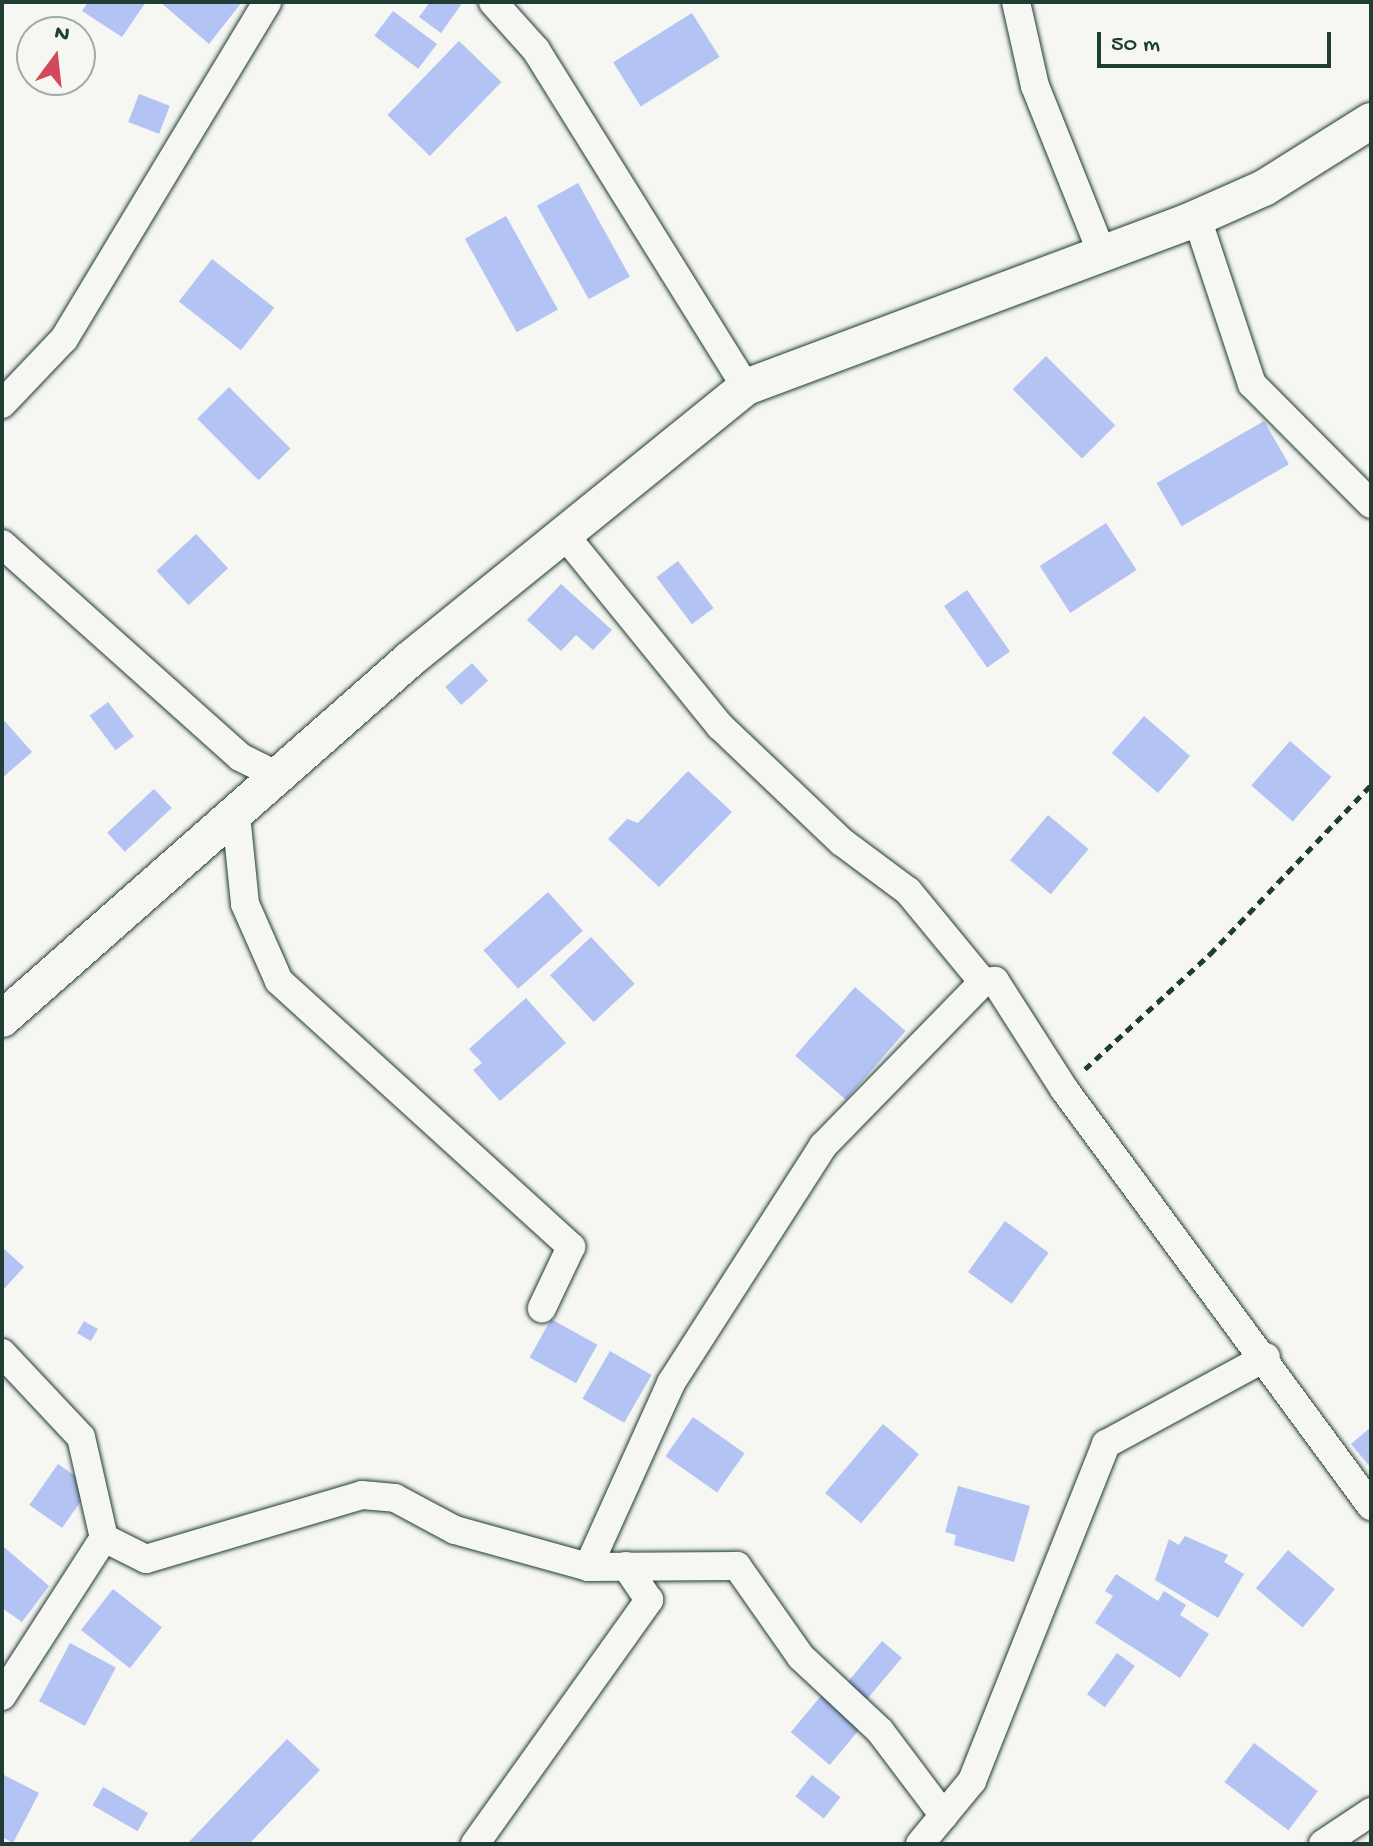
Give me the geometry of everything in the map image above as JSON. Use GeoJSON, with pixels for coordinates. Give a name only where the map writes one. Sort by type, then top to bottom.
{"type":"FeatureCollection","features":[{"type":"Feature","properties":{"kind":"street"},"geometry":{"type":"LineString","coordinates":[[2,404],[64,339],[267,2]]}},
{"type":"Feature","properties":{"kind":"street"},"geometry":{"type":"LineString","coordinates":[[493,2],[536,50],[746,387]]}},
{"type":"Feature","properties":{"kind":"street"},"geometry":{"type":"LineString","coordinates":[[1016,2],[1035,86],[1103,256]]}},
{"type":"Feature","properties":{"kind":"street"},"geometry":{"type":"LineString","coordinates":[[2,1019],[278,776],[563,533],[746,387],[1103,256],[1197,218],[1264,188],[1371,121]]}},
{"type":"Feature","properties":{"kind":"street"},"geometry":{"type":"LineString","coordinates":[[1197,218],[1252,384],[1371,504]]}},
{"type":"Feature","properties":{"kind":"street"},"geometry":{"type":"LineString","coordinates":[[563,533],[720,726],[842,842],[908,891],[983,982]]}},
{"type":"Feature","properties":{"kind":"street"},"geometry":{"type":"LineString","coordinates":[[2,544],[240,757],[278,776]]}},
{"type":"Feature","properties":{"kind":"street"},"geometry":{"type":"LineString","coordinates":[[236,815],[245,904],[279,981],[571,1247],[542,1308]]}},
{"type":"Feature","properties":{"kind":"street"},"geometry":{"type":"LineString","coordinates":[[588,1567],[671,1383],[823,1146],[983,982],[995,981],[1064,1089],[1266,1357],[1371,1506]]}},
{"type":"Feature","properties":{"kind":"street"},"geometry":{"type":"LineString","coordinates":[[2,1353],[81,1437],[104,1538],[2,1696]]}},
{"type":"Feature","properties":{"kind":"street"},"geometry":{"type":"LineString","coordinates":[[920,1844],[972,1781],[1106,1444],[1266,1357]]}},
{"type":"Feature","properties":{"kind":"street"},"geometry":{"type":"LineString","coordinates":[[104,1538],[146,1559],[362,1495],[395,1498],[455,1530],[588,1567],[737,1566],[801,1657],[880,1731],[944,1816]]}},
{"type":"Feature","properties":{"kind":"street"},"geometry":{"type":"LineString","coordinates":[[475,1844],[649,1600],[626,1566]]}},
{"type":"Feature","properties":{"kind":"street"},"geometry":{"type":"LineString","coordinates":[[1323,1844],[1371,1812]]}},
{"type":"Feature","properties":{"kind":"path"},"geometry":{"type":"LineString","coordinates":[[1064,1089],[1210,954],[1371,785]]}},
{"type":"Feature","properties":{"kind":"building"},"geometry":{"type":"Polygon","coordinates":[[[88,2],[146,2],[122,37],[96,20],[96,16],[82,11],[88,2]]]}},
{"type":"Feature","properties":{"kind":"building"},"geometry":{"type":"Polygon","coordinates":[[[160,2],[242,2],[209,44],[160,2]]]}},
{"type":"Feature","properties":{"kind":"building"},"geometry":{"type":"Polygon","coordinates":[[[430,2],[463,2],[441,33],[419,17],[430,2]]]}},
{"type":"Feature","properties":{"kind":"building"},"geometry":{"type":"Polygon","coordinates":[[[393,11],[437,44],[418,69],[374,36],[393,11]]]}},
{"type":"Feature","properties":{"kind":"building"},"geometry":{"type":"Polygon","coordinates":[[[692,13],[720,57],[641,106],[613,62],[692,13]]]}},
{"type":"Feature","properties":{"kind":"building"},"geometry":{"type":"Polygon","coordinates":[[[459,41],[501,82],[430,156],[387,115],[459,41]]]}},
{"type":"Feature","properties":{"kind":"building"},"geometry":{"type":"Polygon","coordinates":[[[139,94],[170,106],[159,134],[128,122],[139,94]]]}},
{"type":"Feature","properties":{"kind":"building"},"geometry":{"type":"Polygon","coordinates":[[[578,183],[630,277],[589,299],[537,206],[578,183]]]}},
{"type":"Feature","properties":{"kind":"building"},"geometry":{"type":"Polygon","coordinates":[[[506,216],[558,310],[517,332],[465,239],[506,216]]]}},
{"type":"Feature","properties":{"kind":"building"},"geometry":{"type":"Polygon","coordinates":[[[212,259],[274,308],[241,350],[179,302],[212,259]]]}},
{"type":"Feature","properties":{"kind":"building"},"geometry":{"type":"Polygon","coordinates":[[[1046,356],[1115,425],[1082,459],[1013,389],[1046,356]]]}},
{"type":"Feature","properties":{"kind":"building"},"geometry":{"type":"Polygon","coordinates":[[[229,387],[291,449],[259,480],[197,419],[229,387]]]}},
{"type":"Feature","properties":{"kind":"building"},"geometry":{"type":"Polygon","coordinates":[[[1264,421],[1289,464],[1182,526],[1157,483],[1264,421]]]}},
{"type":"Feature","properties":{"kind":"building"},"geometry":{"type":"Polygon","coordinates":[[[1106,523],[1136,570],[1070,613],[1040,566],[1106,523]]]}},
{"type":"Feature","properties":{"kind":"building"},"geometry":{"type":"Polygon","coordinates":[[[196,534],[228,568],[189,605],[157,571],[196,534]]]}},
{"type":"Feature","properties":{"kind":"building"},"geometry":{"type":"Polygon","coordinates":[[[678,561],[714,608],[692,624],[656,577],[678,561]]]}},
{"type":"Feature","properties":{"kind":"building"},"geometry":{"type":"Polygon","coordinates":[[[561,584],[612,630],[593,650],[576,635],[561,651],[527,620],[561,584]]]}},
{"type":"Feature","properties":{"kind":"building"},"geometry":{"type":"Polygon","coordinates":[[[967,590],[1010,651],[987,667],[944,606],[967,590]]]}},
{"type":"Feature","properties":{"kind":"building"},"geometry":{"type":"Polygon","coordinates":[[[472,663],[488,681],[461,705],[445,687],[472,663]]]}},
{"type":"Feature","properties":{"kind":"building"},"geometry":{"type":"Polygon","coordinates":[[[108,702],[134,736],[116,750],[90,716],[108,702]]]}},
{"type":"Feature","properties":{"kind":"building"},"geometry":{"type":"Polygon","coordinates":[[[1144,716],[1190,756],[1158,793],[1112,753],[1144,716]]]}},
{"type":"Feature","properties":{"kind":"building"},"geometry":{"type":"Polygon","coordinates":[[[2,718],[32,752],[2,778],[2,718]]]}},
{"type":"Feature","properties":{"kind":"building"},"geometry":{"type":"Polygon","coordinates":[[[1290,741],[1332,777],[1293,822],[1251,786],[1290,741]]]}},
{"type":"Feature","properties":{"kind":"building"},"geometry":{"type":"Polygon","coordinates":[[[688,771],[732,812],[659,887],[608,839],[627,819],[638,823],[688,771]]]}},
{"type":"Feature","properties":{"kind":"building"},"geometry":{"type":"Polygon","coordinates":[[[154,789],[172,808],[125,852],[107,833],[154,789]]]}},
{"type":"Feature","properties":{"kind":"building"},"geometry":{"type":"Polygon","coordinates":[[[1048,815],[1089,849],[1051,894],[1010,860],[1048,815]]]}},
{"type":"Feature","properties":{"kind":"building"},"geometry":{"type":"Polygon","coordinates":[[[548,892],[583,931],[518,989],[483,950],[548,892]]]}},
{"type":"Feature","properties":{"kind":"building"},"geometry":{"type":"Polygon","coordinates":[[[591,937],[635,984],[594,1022],[550,975],[591,937]]]}},
{"type":"Feature","properties":{"kind":"building"},"geometry":{"type":"Polygon","coordinates":[[[855,987],[906,1031],[846,1100],[795,1056],[855,987]]]}},
{"type":"Feature","properties":{"kind":"building"},"geometry":{"type":"Polygon","coordinates":[[[526,998],[566,1043],[500,1101],[473,1070],[482,1063],[469,1049],[526,998]]]}},
{"type":"Feature","properties":{"kind":"building"},"geometry":{"type":"Polygon","coordinates":[[[1005,1221],[1049,1253],[1012,1304],[968,1272],[1005,1221]]]}},
{"type":"Feature","properties":{"kind":"building"},"geometry":{"type":"Polygon","coordinates":[[[2,1247],[24,1267],[2,1291],[2,1247]]]}},
{"type":"Feature","properties":{"kind":"building"},"geometry":{"type":"Polygon","coordinates":[[[551,1319],[597,1345],[576,1383],[530,1357],[551,1319]]]}},
{"type":"Feature","properties":{"kind":"building"},"geometry":{"type":"Polygon","coordinates":[[[84,1321],[98,1329],[91,1341],[77,1333],[84,1321]]]}},
{"type":"Feature","properties":{"kind":"building"},"geometry":{"type":"Polygon","coordinates":[[[610,1351],[652,1375],[624,1423],[582,1399],[610,1351]]]}},
{"type":"Feature","properties":{"kind":"building"},"geometry":{"type":"Polygon","coordinates":[[[693,1417],[745,1453],[717,1492],[665,1456],[693,1417]]]}},
{"type":"Feature","properties":{"kind":"building"},"geometry":{"type":"Polygon","coordinates":[[[883,1424],[919,1454],[861,1523],[825,1493],[883,1424]]]}},
{"type":"Feature","properties":{"kind":"building"},"geometry":{"type":"Polygon","coordinates":[[[1371,1427],[1371,1468],[1351,1444],[1371,1427]]]}},
{"type":"Feature","properties":{"kind":"building"},"geometry":{"type":"Polygon","coordinates":[[[58,1464],[91,1487],[62,1528],[29,1505],[58,1464]]]}},
{"type":"Feature","properties":{"kind":"building"},"geometry":{"type":"Polygon","coordinates":[[[958,1486],[1030,1506],[1014,1562],[954,1545],[956,1535],[945,1532],[958,1486]]]}},
{"type":"Feature","properties":{"kind":"building"},"geometry":{"type":"Polygon","coordinates":[[[1185,1536],[1228,1555],[1224,1562],[1244,1574],[1218,1618],[1155,1580],[1169,1539],[1179,1545],[1185,1536]]]}},
{"type":"Feature","properties":{"kind":"building"},"geometry":{"type":"Polygon","coordinates":[[[4,1547],[49,1586],[22,1622],[2,1608],[4,1547]]]}},
{"type":"Feature","properties":{"kind":"building"},"geometry":{"type":"Polygon","coordinates":[[[1288,1550],[1335,1589],[1303,1628],[1256,1588],[1288,1550]]]}},
{"type":"Feature","properties":{"kind":"building"},"geometry":{"type":"Polygon","coordinates":[[[1116,1574],[1158,1601],[1164,1591],[1186,1605],[1180,1615],[1209,1634],[1180,1678],[1095,1623],[1113,1596],[1105,1591],[1116,1574]]]}},
{"type":"Feature","properties":{"kind":"building"},"geometry":{"type":"Polygon","coordinates":[[[113,1589],[162,1627],[130,1668],[81,1630],[113,1589]]]}},
{"type":"Feature","properties":{"kind":"building"},"geometry":{"type":"Polygon","coordinates":[[[882,1641],[902,1658],[866,1701],[846,1684],[882,1641]]]}},
{"type":"Feature","properties":{"kind":"building"},"geometry":{"type":"Polygon","coordinates":[[[70,1643],[116,1667],[85,1726],[39,1701],[70,1643]]]}},
{"type":"Feature","properties":{"kind":"building"},"geometry":{"type":"Polygon","coordinates":[[[1117,1653],[1135,1666],[1105,1707],[1087,1694],[1117,1653]]]}},
{"type":"Feature","properties":{"kind":"building"},"geometry":{"type":"Polygon","coordinates":[[[826,1690],[865,1723],[830,1765],[791,1732],[826,1690]]]}},
{"type":"Feature","properties":{"kind":"building"},"geometry":{"type":"Polygon","coordinates":[[[287,1739],[320,1770],[249,1844],[187,1844],[287,1739]]]}},
{"type":"Feature","properties":{"kind":"building"},"geometry":{"type":"Polygon","coordinates":[[[1254,1743],[1318,1791],[1288,1830],[1225,1782],[1254,1743]]]}},
{"type":"Feature","properties":{"kind":"building"},"geometry":{"type":"Polygon","coordinates":[[[2,1774],[39,1793],[13,1843],[2,1837],[2,1774]]]}},
{"type":"Feature","properties":{"kind":"building"},"geometry":{"type":"Polygon","coordinates":[[[812,1775],[840,1797],[824,1818],[795,1796],[812,1775]]]}},
{"type":"Feature","properties":{"kind":"building"},"geometry":{"type":"Polygon","coordinates":[[[103,1787],[148,1813],[138,1831],[92,1805],[103,1787]]]}}]}
